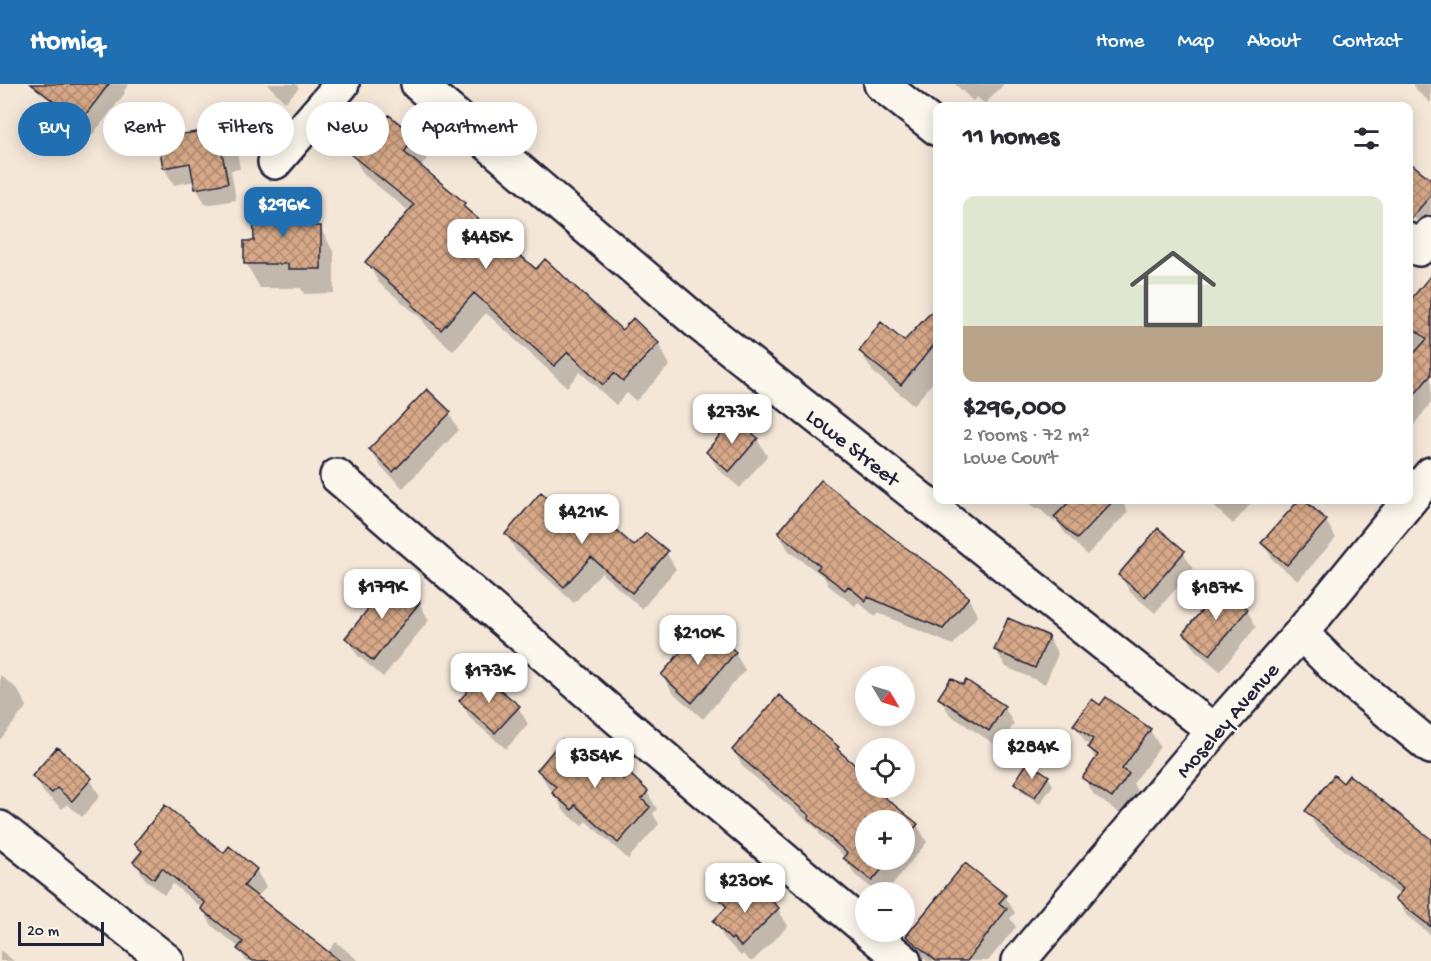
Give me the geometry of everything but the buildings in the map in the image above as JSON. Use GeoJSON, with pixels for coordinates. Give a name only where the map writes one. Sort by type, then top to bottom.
{"type":"FeatureCollection","features":[{"type":"Feature","properties":{"kind":"street"},"geometry":{"type":"LineString","coordinates":[[275,162],[342,84]]}},
{"type":"Feature","properties":{"kind":"street","name":"Lowe Street"},"geometry":{"type":"LineString","coordinates":[[418,84],[701,325],[1214,731]]}},
{"type":"Feature","properties":{"kind":"street"},"geometry":{"type":"LineString","coordinates":[[881,84],[933,125]]}},
{"type":"Feature","properties":{"kind":"street","name":"Moseley Avenue"},"geometry":{"type":"LineString","coordinates":[[1413,491],[1431,474]]}},
{"type":"Feature","properties":{"kind":"street"},"geometry":{"type":"LineString","coordinates":[[337,476],[855,919]]}},
{"type":"Feature","properties":{"kind":"street","name":"Moseley Avenue"},"geometry":{"type":"LineString","coordinates":[[1019,961],[1214,731],[1301,633],[1399,504]]}},
{"type":"Feature","properties":{"kind":"street"},"geometry":{"type":"LineString","coordinates":[[1301,633],[1339,671],[1431,747]]}},
{"type":"Feature","properties":{"kind":"street"},"geometry":{"type":"LineString","coordinates":[[0,828],[167,961]]}},
{"type":"Feature","properties":{"kind":"street"},"geometry":{"type":"LineString","coordinates":[[881,942],[904,961]]}}]}
